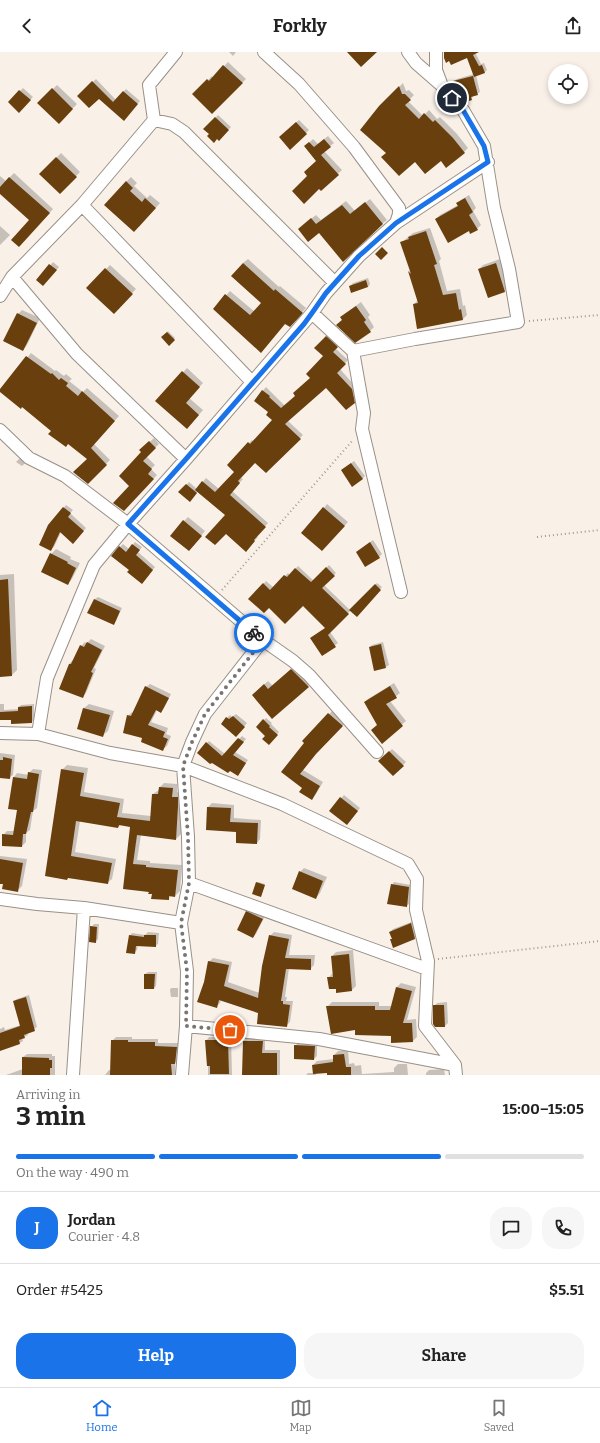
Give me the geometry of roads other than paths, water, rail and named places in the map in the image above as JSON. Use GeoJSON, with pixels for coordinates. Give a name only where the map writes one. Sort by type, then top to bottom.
{"type":"FeatureCollection","features":[{"type":"Feature","properties":{"kind":"street"},"geometry":{"type":"LineString","coordinates":[[0,296],[12,277],[82,205],[154,120],[149,85],[176,52]]}},
{"type":"Feature","properties":{"kind":"street"},"geometry":{"type":"LineString","coordinates":[[264,52],[299,84],[354,147],[399,208],[400,213],[396,223]]}},
{"type":"Feature","properties":{"kind":"street"},"geometry":{"type":"LineString","coordinates":[[353,351],[518,322],[509,269],[494,208],[488,162],[484,146],[463,110],[442,86],[416,63],[408,52]]}},
{"type":"Feature","properties":{"kind":"street"},"geometry":{"type":"LineString","coordinates":[[436,52],[436,70],[442,86]]}},
{"type":"Feature","properties":{"kind":"street"},"geometry":{"type":"LineString","coordinates":[[154,120],[172,124],[184,132],[335,283]]}},
{"type":"Feature","properties":{"kind":"street"},"geometry":{"type":"LineString","coordinates":[[38,734],[47,678],[72,614],[94,565],[312,313],[326,293],[359,256],[396,223],[488,162]]}},
{"type":"Feature","properties":{"kind":"street"},"geometry":{"type":"LineString","coordinates":[[82,205],[252,382]]}},
{"type":"Feature","properties":{"kind":"street"},"geometry":{"type":"LineString","coordinates":[[12,277],[77,354],[186,459]]}},
{"type":"Feature","properties":{"kind":"street"},"geometry":{"type":"LineString","coordinates":[[312,313],[353,351],[364,413],[362,429],[401,592]]}},
{"type":"Feature","properties":{"kind":"street"},"geometry":{"type":"LineString","coordinates":[[0,430],[29,458],[65,476],[128,524],[263,640],[293,661],[309,675],[377,752]]}},
{"type":"Feature","properties":{"kind":"street"},"geometry":{"type":"LineString","coordinates":[[182,1075],[186,1026],[187,971],[181,923],[189,883],[188,837],[183,766],[205,714],[263,640]]}},
{"type":"Feature","properties":{"kind":"street"},"geometry":{"type":"LineString","coordinates":[[0,733],[38,734],[110,753],[183,766],[282,804],[408,864],[416,879],[416,910],[428,965],[425,1026],[455,1070]]}},
{"type":"Feature","properties":{"kind":"street"},"geometry":{"type":"LineString","coordinates":[[189,883],[428,965]]}},
{"type":"Feature","properties":{"kind":"street"},"geometry":{"type":"LineString","coordinates":[[0,899],[84,908],[181,923]]}},
{"type":"Feature","properties":{"kind":"street"},"geometry":{"type":"LineString","coordinates":[[73,1075],[84,908]]}},
{"type":"Feature","properties":{"kind":"street"},"geometry":{"type":"LineString","coordinates":[[186,1026],[318,1040],[455,1070]]}}]}
